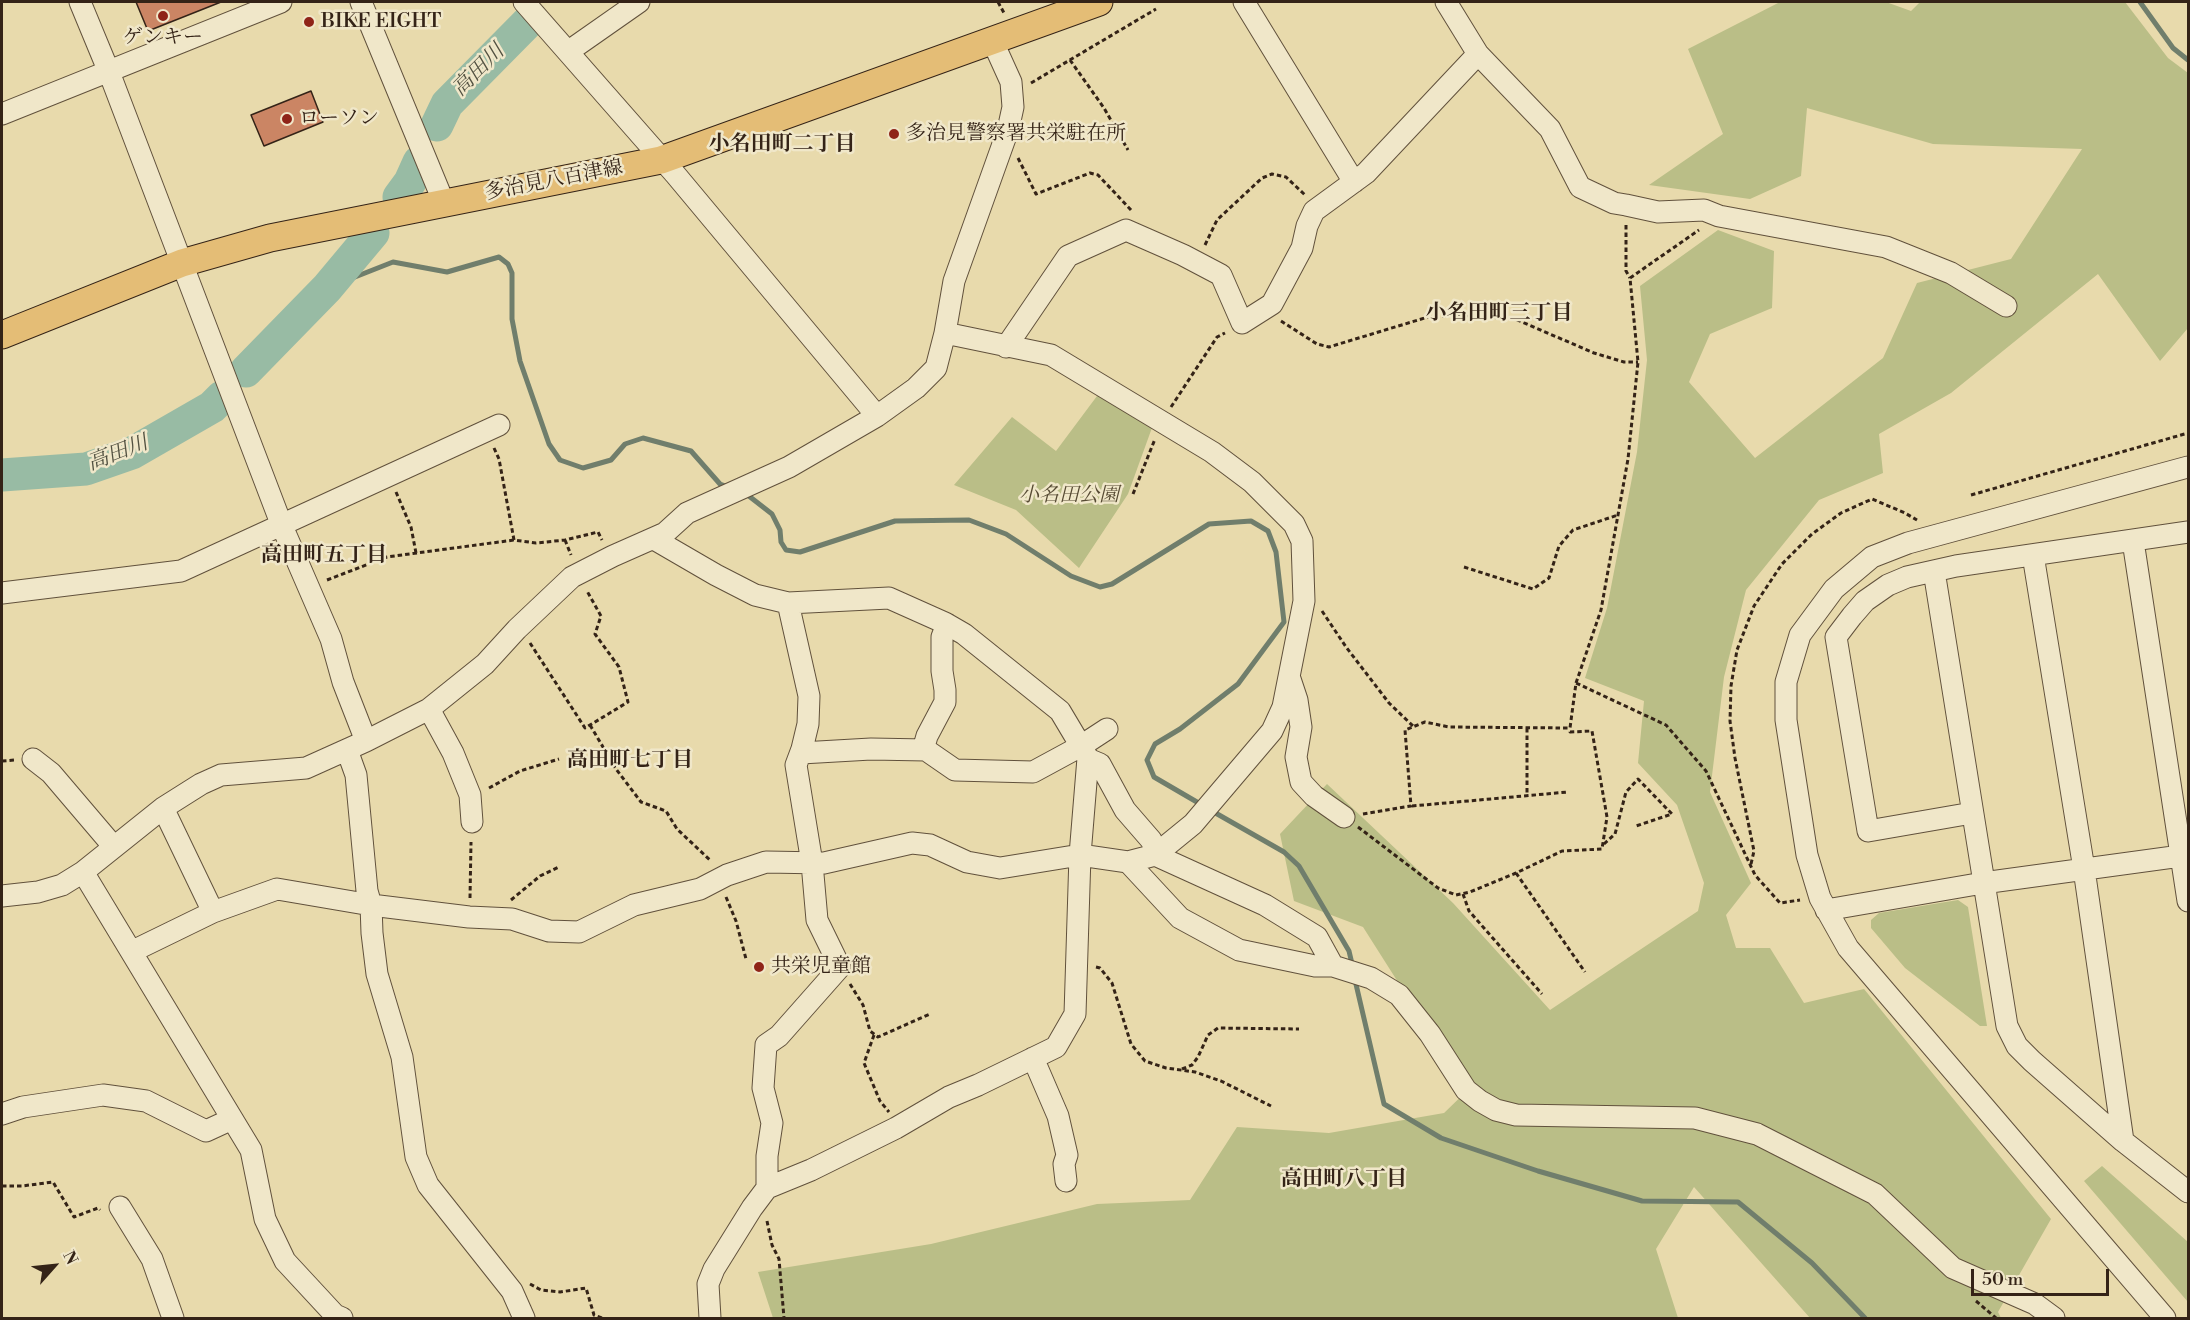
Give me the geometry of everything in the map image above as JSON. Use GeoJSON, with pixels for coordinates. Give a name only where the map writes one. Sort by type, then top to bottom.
{"type":"FeatureCollection","features":[{"type":"Feature","properties":{"kind":"main road","name":"多治見八百津線"},"geometry":{"type":"LineString","coordinates":[[2,335],[182,263],[270,238],[661,160],[1099,2]]}},
{"type":"Feature","properties":{"kind":"street"},"geometry":{"type":"LineString","coordinates":[[80,2],[109,72],[282,526],[331,639],[344,681],[357,746],[356,775],[366,891],[371,905],[377,974],[402,1057],[416,1157],[428,1185],[512,1291],[524,1318]]}},
{"type":"Feature","properties":{"kind":"street"},"geometry":{"type":"LineString","coordinates":[[2,114],[281,2]]}},
{"type":"Feature","properties":{"kind":"street"},"geometry":{"type":"LineString","coordinates":[[362,2],[444,203]]}},
{"type":"Feature","properties":{"kind":"street"},"geometry":{"type":"LineString","coordinates":[[524,2],[675,174],[878,416]]}},
{"type":"Feature","properties":{"kind":"street"},"geometry":{"type":"LineString","coordinates":[[568,51],[639,2]]}},
{"type":"Feature","properties":{"kind":"street"},"geometry":{"type":"LineString","coordinates":[[1244,2],[1354,182]]}},
{"type":"Feature","properties":{"kind":"street"},"geometry":{"type":"LineString","coordinates":[[1446,2],[1478,54],[1550,129],[1580,187],[1614,203],[1626,206],[1658,212],[1704,210],[1719,216],[1886,247],[1951,273],[2006,306]]}},
{"type":"Feature","properties":{"kind":"street"},"geometry":{"type":"LineString","coordinates":[[2,896],[38,892],[62,885],[83,872],[163,808],[201,784],[221,776],[306,768],[357,746],[429,709],[485,664],[517,628],[572,577],[610,557],[665,533],[687,513],[789,467],[878,416],[916,388],[936,368],[954,281],[1004,141],[1013,107],[1011,82],[992,40]]}},
{"type":"Feature","properties":{"kind":"street"},"geometry":{"type":"LineString","coordinates":[[1006,347],[1068,256],[1126,230],[1221,275],[1242,323],[1263,310],[1272,304],[1302,248],[1307,226],[1314,211],[1366,173],[1478,54]]}},
{"type":"Feature","properties":{"kind":"street"},"geometry":{"type":"LineString","coordinates":[[133,951],[213,912],[277,889],[371,905],[512,919],[549,931],[579,932],[634,905],[700,889],[721,878],[766,862],[824,863],[912,843],[930,845],[967,862],[1000,868],[1080,855],[1128,862],[1156,854],[1199,818],[1272,731],[1283,707],[1290,679],[1304,601],[1302,541],[1294,524],[1252,482],[1212,452],[1051,355],[945,333]]}},
{"type":"Feature","properties":{"kind":"street"},"geometry":{"type":"LineString","coordinates":[[2,593],[181,571],[493,428]]}},
{"type":"Feature","properties":{"kind":"street"},"geometry":{"type":"LineString","coordinates":[[2164,1318],[1855,957],[1823,904],[1805,844],[1786,720],[1786,682],[1800,635],[1834,589],[1872,557],[1908,543],[2188,467]]}},
{"type":"Feature","properties":{"kind":"street"},"geometry":{"type":"LineString","coordinates":[[1972,813],[1868,831],[1836,637],[1865,601],[1888,585],[1907,577],[2188,532]]}},
{"type":"Feature","properties":{"kind":"street"},"geometry":{"type":"LineString","coordinates":[[654,539],[716,575],[755,594],[788,603],[889,598],[964,634],[1060,711],[1084,752],[1100,764],[1125,810],[1150,840],[1156,854],[1265,905],[1317,937],[1337,968]]}},
{"type":"Feature","properties":{"kind":"street"},"geometry":{"type":"LineString","coordinates":[[2133,541],[2185,855],[2188,901]]}},
{"type":"Feature","properties":{"kind":"street"},"geometry":{"type":"LineString","coordinates":[[2033,555],[2084,869],[2124,1141]]}},
{"type":"Feature","properties":{"kind":"street"},"geometry":{"type":"LineString","coordinates":[[1934,571],[2007,1026],[2017,1046],[2124,1141],[2188,1192]]}},
{"type":"Feature","properties":{"kind":"street"},"geometry":{"type":"LineString","coordinates":[[710,1318],[708,1284],[714,1269],[764,1192],[772,1124],[763,1088],[766,1045],[779,1036],[840,967],[817,920],[812,863],[796,765],[808,724],[809,696],[788,603]]}},
{"type":"Feature","properties":{"kind":"street"},"geometry":{"type":"LineString","coordinates":[[923,750],[927,736],[945,702],[942,637],[947,624]]}},
{"type":"Feature","properties":{"kind":"street"},"geometry":{"type":"LineString","coordinates":[[1290,679],[1297,700],[1301,727],[1296,757],[1301,782],[1314,796],[1344,817]]}},
{"type":"Feature","properties":{"kind":"street"},"geometry":{"type":"LineString","coordinates":[[429,709],[453,753],[470,799],[472,822]]}},
{"type":"Feature","properties":{"kind":"street"},"geometry":{"type":"LineString","coordinates":[[801,753],[871,749],[923,750],[955,770],[1032,772],[1084,752],[1107,729]]}},
{"type":"Feature","properties":{"kind":"street"},"geometry":{"type":"LineString","coordinates":[[764,1192],[896,1128],[949,1097],[1056,1047],[1075,1014],[1084,752]]}},
{"type":"Feature","properties":{"kind":"street"},"geometry":{"type":"LineString","coordinates":[[33,759],[51,773],[114,848]]}},
{"type":"Feature","properties":{"kind":"street"},"geometry":{"type":"LineString","coordinates":[[163,808],[213,912]]}},
{"type":"Feature","properties":{"kind":"street"},"geometry":{"type":"LineString","coordinates":[[1823,904],[2185,855]]}},
{"type":"Feature","properties":{"kind":"street"},"geometry":{"type":"LineString","coordinates":[[1128,862],[1180,918],[1239,950],[1315,966],[1337,968],[1367,977],[1399,995],[1430,1034],[1466,1090],[1496,1110],[1516,1115],[1695,1118],[1757,1134],[1875,1194],[1953,1268],[2035,1304],[2054,1318]]}},
{"type":"Feature","properties":{"kind":"street"},"geometry":{"type":"LineString","coordinates":[[83,872],[133,951],[251,1150],[265,1219],[285,1261],[335,1315],[342,1318]]}},
{"type":"Feature","properties":{"kind":"street"},"geometry":{"type":"LineString","coordinates":[[1033,1058],[1058,1116],[1067,1155],[1064,1164],[1066,1180]]}},
{"type":"Feature","properties":{"kind":"street"},"geometry":{"type":"LineString","coordinates":[[2,1114],[23,1107],[103,1095],[146,1101],[206,1131],[232,1119]]}},
{"type":"Feature","properties":{"kind":"street"},"geometry":{"type":"LineString","coordinates":[[120,1207],[152,1259],[173,1318]]}},
{"type":"Feature","properties":{"kind":"path"},"geometry":{"type":"LineString","coordinates":[[1012,95],[1156,9]]}},
{"type":"Feature","properties":{"kind":"path"},"geometry":{"type":"LineString","coordinates":[[1070,60],[1104,108],[1128,150]]}},
{"type":"Feature","properties":{"kind":"path"},"geometry":{"type":"LineString","coordinates":[[1004,141],[1011,146],[1036,194],[1090,173],[1098,175],[1131,211],[1139,237]]}},
{"type":"Feature","properties":{"kind":"path"},"geometry":{"type":"LineString","coordinates":[[1191,259],[1207,242],[1217,220],[1262,178],[1272,174],[1286,177],[1318,208]]}},
{"type":"Feature","properties":{"kind":"path"},"geometry":{"type":"LineString","coordinates":[[1603,846],[1607,817],[1592,732],[1570,732],[1570,728],[1576,683],[1601,610],[1628,459],[1638,362],[1630,278],[1626,271],[1626,206]]}},
{"type":"Feature","properties":{"kind":"path"},"geometry":{"type":"LineString","coordinates":[[1630,278],[1719,216]]}},
{"type":"Feature","properties":{"kind":"path"},"geometry":{"type":"LineString","coordinates":[[1263,310],[1317,344],[1329,347],[1428,317],[1456,315],[1515,319],[1594,353],[1624,362],[1638,362]]}},
{"type":"Feature","properties":{"kind":"path"},"geometry":{"type":"LineString","coordinates":[[1133,494],[1162,422],[1217,337],[1242,323]]}},
{"type":"Feature","properties":{"kind":"path"},"geometry":{"type":"LineString","coordinates":[[493,428],[514,540]]}},
{"type":"Feature","properties":{"kind":"path"},"geometry":{"type":"LineString","coordinates":[[1971,495],[2188,433]]}},
{"type":"Feature","properties":{"kind":"path"},"geometry":{"type":"LineString","coordinates":[[389,476],[411,527],[417,553]]}},
{"type":"Feature","properties":{"kind":"path"},"geometry":{"type":"LineString","coordinates":[[1464,567],[1533,588],[1548,578],[1559,546],[1573,530],[1618,515]]}},
{"type":"Feature","properties":{"kind":"path"},"geometry":{"type":"LineString","coordinates":[[309,587],[387,557],[514,540],[536,543],[565,540],[598,532],[610,557]]}},
{"type":"Feature","properties":{"kind":"path"},"geometry":{"type":"LineString","coordinates":[[517,628],[533,646],[585,728],[628,702],[620,667],[595,633],[602,616],[578,574],[565,540]]}},
{"type":"Feature","properties":{"kind":"path"},"geometry":{"type":"LineString","coordinates":[[1320,606],[1346,647],[1389,703],[1414,727]]}},
{"type":"Feature","properties":{"kind":"path"},"geometry":{"type":"LineString","coordinates":[[1576,683],[1666,725],[1706,771],[1755,875],[1780,903],[1823,904]]}},
{"type":"Feature","properties":{"kind":"path"},"geometry":{"type":"LineString","coordinates":[[1411,806],[1405,730],[1425,722],[1449,727],[1570,728]]}},
{"type":"Feature","properties":{"kind":"path"},"geometry":{"type":"LineString","coordinates":[[590,725],[616,769],[641,802],[666,812],[677,829],[721,878],[746,959]]}},
{"type":"Feature","properties":{"kind":"path"},"geometry":{"type":"LineString","coordinates":[[1527,728],[1527,796]]}},
{"type":"Feature","properties":{"kind":"path"},"geometry":{"type":"LineString","coordinates":[[470,799],[520,771],[559,759]]}},
{"type":"Feature","properties":{"kind":"path"},"geometry":{"type":"LineString","coordinates":[[1344,817],[1438,888],[1456,895],[1516,873],[1562,851],[1602,849],[1615,834],[1626,792],[1638,779],[1672,814],[1636,826]]}},
{"type":"Feature","properties":{"kind":"path"},"geometry":{"type":"LineString","coordinates":[[1344,817],[1411,806],[1568,792]]}},
{"type":"Feature","properties":{"kind":"path"},"geometry":{"type":"LineString","coordinates":[[472,822],[479,917],[540,876],[559,867]]}},
{"type":"Feature","properties":{"kind":"path"},"geometry":{"type":"LineString","coordinates":[[1516,873],[1585,972]]}},
{"type":"Feature","properties":{"kind":"path"},"geometry":{"type":"LineString","coordinates":[[1462,894],[1468,911],[1542,994]]}},
{"type":"Feature","properties":{"kind":"path"},"geometry":{"type":"LineString","coordinates":[[1077,963],[1100,968],[1112,983],[1131,1044],[1145,1061],[1166,1068],[1195,1072],[1221,1081],[1271,1106]]}},
{"type":"Feature","properties":{"kind":"path"},"geometry":{"type":"LineString","coordinates":[[840,967],[863,1005],[870,1031],[874,1035],[878,1037],[930,1014]]}},
{"type":"Feature","properties":{"kind":"path"},"geometry":{"type":"LineString","coordinates":[[1180,1070],[1192,1065],[1208,1035],[1218,1028],[1299,1029]]}},
{"type":"Feature","properties":{"kind":"path"},"geometry":{"type":"LineString","coordinates":[[874,1035],[864,1063],[880,1101],[891,1115],[896,1128]]}},
{"type":"Feature","properties":{"kind":"path"},"geometry":{"type":"LineString","coordinates":[[2,1186],[53,1182],[74,1217],[99,1208],[104,1217],[120,1207]]}},
{"type":"Feature","properties":{"kind":"path"},"geometry":{"type":"LineString","coordinates":[[764,1192],[772,1245],[779,1259],[784,1318]]}},
{"type":"Feature","properties":{"kind":"path"},"geometry":{"type":"LineString","coordinates":[[527,1282],[542,1290],[560,1292],[586,1288],[594,1315],[602,1318]]}},
{"type":"Feature","properties":{"kind":"green space"},"geometry":{"type":"Polygon","coordinates":[[[1780,2],[1886,2],[1911,11],[1920,2],[2125,2],[2168,58],[2188,73],[2188,328],[2160,361],[2098,274],[1951,393],[1879,434],[1883,473],[1819,500],[1746,590],[1724,677],[1710,792],[1751,883],[1726,915],[1736,948],[1770,948],[1804,1003],[1864,989],[2051,1219],[1998,1312],[2001,1318],[1810,1318],[1694,1187],[1656,1249],[1678,1318],[773,1318],[758,1272],[931,1244],[1097,1204],[1190,1200],[1237,1127],[1329,1133],[1444,1113],[1475,1083],[1403,990],[1363,927],[1294,901],[1280,834],[1327,784],[1453,903],[1550,1010],[1698,911],[1704,883],[1677,805],[1638,763],[1644,701],[1585,678],[1607,608],[1637,452],[1647,360],[1640,286],[1718,230],[1774,251],[1772,308],[1710,334],[1689,382],[1755,458],[1883,358],[1917,283],[2011,259],[2082,149],[1933,144],[1807,108],[1801,176],[1750,199],[1649,185],[1723,134],[1688,49],[1780,2]]]}},
{"type":"Feature","properties":{"kind":"green space","name":"小名田公園"},"geometry":{"type":"Polygon","coordinates":[[[1100,392],[1153,425],[1128,494],[1079,568],[1016,510],[954,485],[1012,417],[1056,451],[1100,392]]]}},
{"type":"Feature","properties":{"kind":"green space"},"geometry":{"type":"Polygon","coordinates":[[[1958,900],[1968,907],[1987,1026],[1980,1026],[1905,968],[1871,928],[1871,920],[1879,913],[1958,900]]]}},
{"type":"Feature","properties":{"kind":"green space"},"geometry":{"type":"Polygon","coordinates":[[[2102,1166],[2188,1242],[2188,1302],[2084,1181],[2102,1166]]]}},
{"type":"Feature","properties":{"kind":"building","name":"ゲンキー"},"geometry":{"type":"Polygon","coordinates":[[[136,2],[221,2],[148,31],[136,2]]]}},
{"type":"Feature","properties":{"kind":"building","name":"ローソン"},"geometry":{"type":"Polygon","coordinates":[[[311,91],[323,122],[264,146],[251,115],[311,91]]]}},
{"type":"Feature","properties":{"kind":"waterway"},"geometry":{"type":"LineString","coordinates":[[2140,2],[2173,48],[2188,60]]}},
{"type":"Feature","properties":{"kind":"waterway","name":"高田川"},"geometry":{"type":"LineString","coordinates":[[437,125],[447,104],[528,22]]}},
{"type":"Feature","properties":{"kind":"waterway","name":"高田川"},"geometry":{"type":"LineString","coordinates":[[399,197],[410,182],[419,162]]}},
{"type":"Feature","properties":{"kind":"waterway","name":"高田川"},"geometry":{"type":"LineString","coordinates":[[246,371],[327,288],[373,233]]}},
{"type":"Feature","properties":{"kind":"waterway"},"geometry":{"type":"LineString","coordinates":[[327,288],[393,262],[447,272],[499,257],[508,264],[512,273],[512,319],[520,361],[549,444],[560,460],[583,468],[611,460],[625,444],[643,438],[691,451],[720,484],[728,487]]}},
{"type":"Feature","properties":{"kind":"waterway","name":"高田川"},"geometry":{"type":"LineString","coordinates":[[2,475],[86,469],[132,453],[212,407],[222,397]]}},
{"type":"Feature","properties":{"kind":"waterway"},"geometry":{"type":"LineString","coordinates":[[745,493],[772,514],[786,550],[800,552],[895,521],[969,520],[1006,534],[1071,576],[1100,587],[1112,584],[1209,524],[1251,521],[1268,531],[1276,552],[1284,622],[1238,684],[1180,729],[1155,744],[1147,760],[1154,777],[1202,805]]}},
{"type":"Feature","properties":{"kind":"waterway"},"geometry":{"type":"LineString","coordinates":[[1212,811],[1284,852],[1299,866],[1349,951],[1353,968]]}},
{"type":"Feature","properties":{"kind":"waterway"},"geometry":{"type":"LineString","coordinates":[[1355,980],[1384,1104],[1441,1138],[1538,1171],[1642,1201],[1738,1202],[1812,1263],[1865,1318]]}},
{"type":"Feature","properties":{"kind":"place","name":"ゲンキー"},"geometry":{"type":"Point","coordinates":[163,16]}},
{"type":"Feature","properties":{"kind":"place","name":"BIKE EIGHT"},"geometry":{"type":"Point","coordinates":[309,22]}},
{"type":"Feature","properties":{"kind":"place","name":"ローソン"},"geometry":{"type":"Point","coordinates":[287,119]}},
{"type":"Feature","properties":{"kind":"place","name":"多治見警察署共栄駐在所"},"geometry":{"type":"Point","coordinates":[894,134]}},
{"type":"Feature","properties":{"kind":"place","name":"共栄児童館"},"geometry":{"type":"Point","coordinates":[759,967]}},
{"type":"Feature","properties":{"kind":"district","name":"小名田町二丁目"},"geometry":{"type":"Point","coordinates":[782,145]}},
{"type":"Feature","properties":{"kind":"district","name":"小名田町三丁目"},"geometry":{"type":"Point","coordinates":[1499,314]}},
{"type":"Feature","properties":{"kind":"district","name":"高田町五丁目"},"geometry":{"type":"Point","coordinates":[324,556]}},
{"type":"Feature","properties":{"kind":"district","name":"高田町七丁目"},"geometry":{"type":"Point","coordinates":[630,761]}},
{"type":"Feature","properties":{"kind":"district","name":"高田町八丁目"},"geometry":{"type":"Point","coordinates":[1344,1180]}}]}
